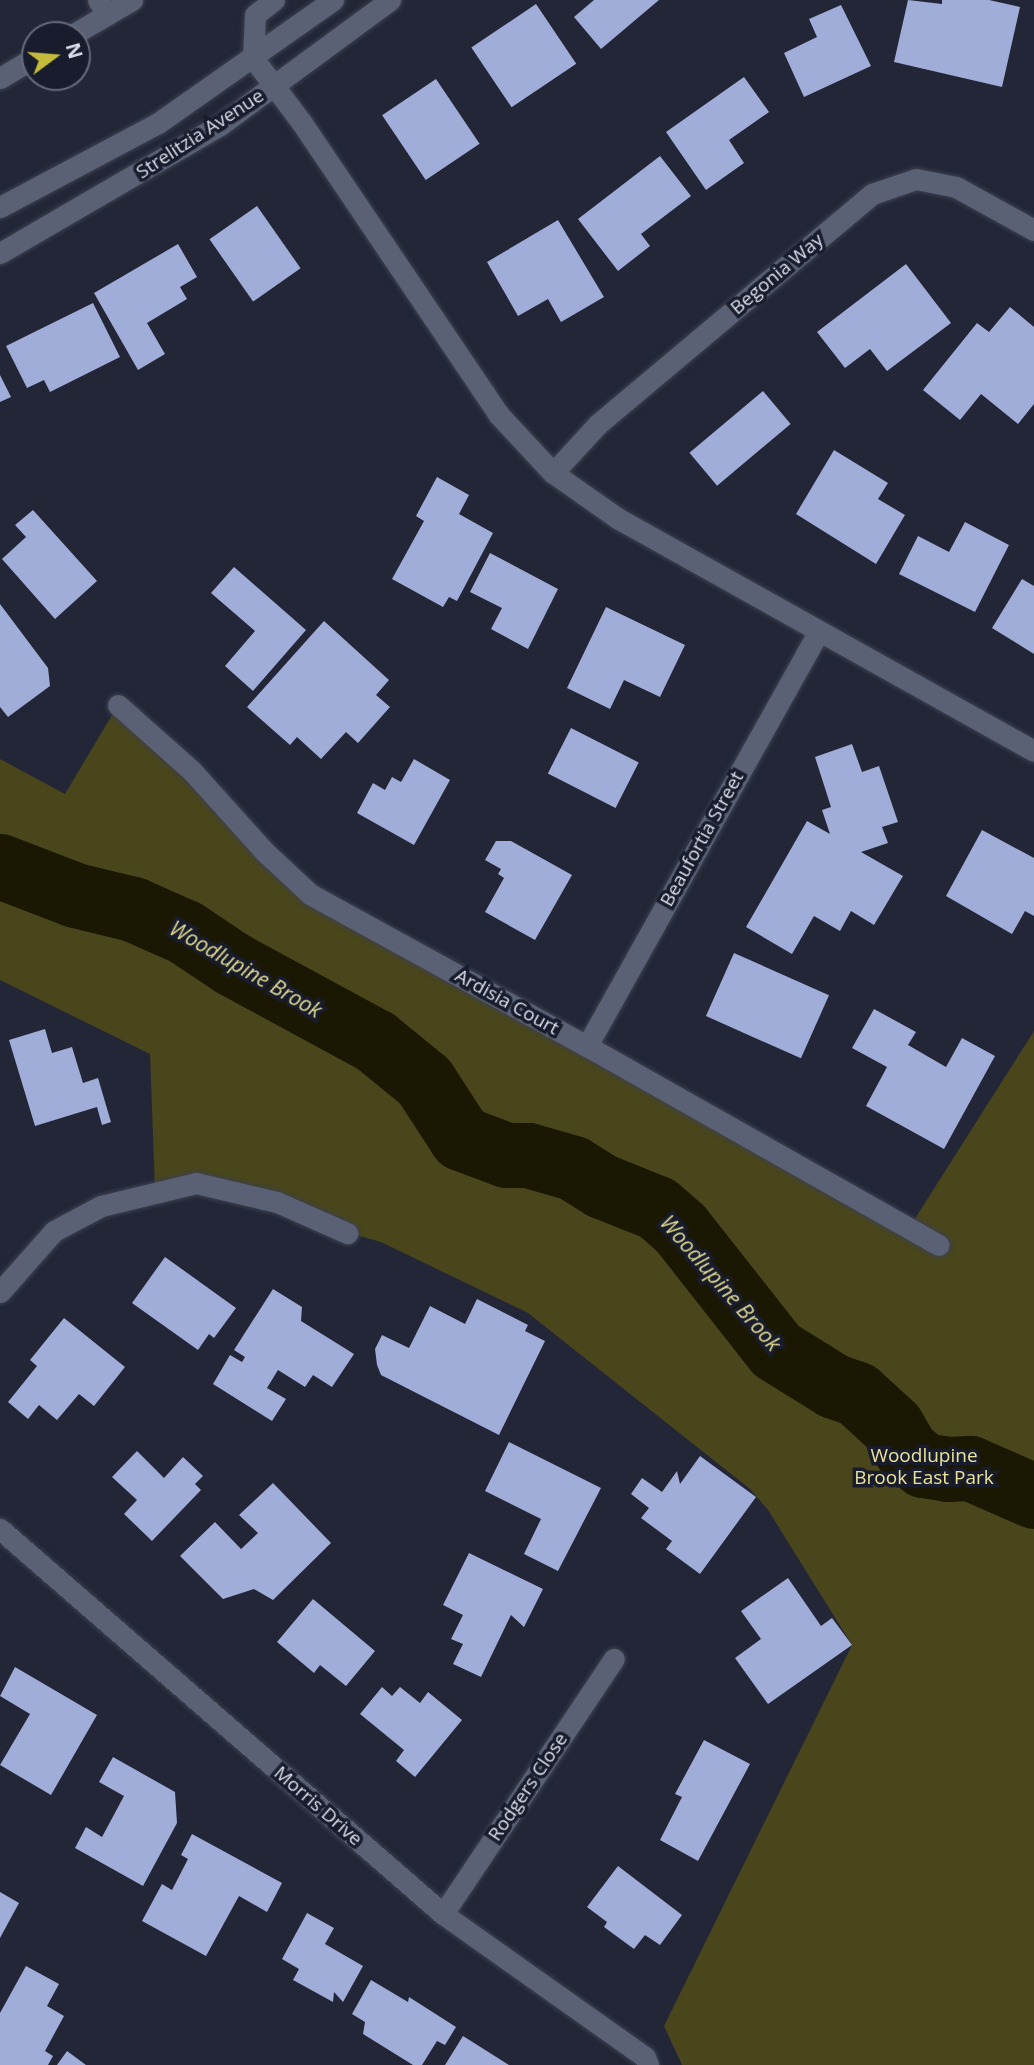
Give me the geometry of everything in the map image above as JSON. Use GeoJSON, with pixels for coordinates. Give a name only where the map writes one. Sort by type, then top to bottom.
{"type":"FeatureCollection","features":[{"type":"Feature","properties":{"kind":"street"},"geometry":{"type":"LineString","coordinates":[[88,21],[103,7],[132,0]]}},
{"type":"Feature","properties":{"kind":"street"},"geometry":{"type":"LineString","coordinates":[[274,0],[255,15],[253,58],[498,414],[553,473],[619,519],[1034,751]]}},
{"type":"Feature","properties":{"kind":"street","name":"Strelitzia Avenue"},"geometry":{"type":"LineString","coordinates":[[0,207],[158,123],[332,0]]}},
{"type":"Feature","properties":{"kind":"street","name":"Strelitzia Avenue"},"geometry":{"type":"LineString","coordinates":[[0,253],[175,153],[274,86],[389,0]]}},
{"type":"Feature","properties":{"kind":"street"},"geometry":{"type":"LineString","coordinates":[[0,78],[21,65]]}},
{"type":"Feature","properties":{"kind":"street","name":"Begonia Way"},"geometry":{"type":"LineString","coordinates":[[553,473],[598,424],[872,194],[916,179],[956,187],[1034,230]]}},
{"type":"Feature","properties":{"kind":"street","name":"Beaufortia Street"},"geometry":{"type":"LineString","coordinates":[[587,1046],[818,632]]}},
{"type":"Feature","properties":{"kind":"street","name":"Ardisia Court"},"geometry":{"type":"LineString","coordinates":[[118,705],[192,771],[265,852],[310,894],[587,1046],[939,1245]]}},
{"type":"Feature","properties":{"kind":"street"},"geometry":{"type":"LineString","coordinates":[[0,1292],[54,1231],[101,1206],[195,1184],[277,1202],[347,1233]]}},
{"type":"Feature","properties":{"kind":"street","name":"Morris Drive"},"geometry":{"type":"LineString","coordinates":[[0,1529],[443,1914],[645,2057],[648,2065]]}},
{"type":"Feature","properties":{"kind":"street","name":"Rodgers Close"},"geometry":{"type":"LineString","coordinates":[[443,1914],[614,1659]]}},
{"type":"Feature","properties":{"kind":"green space","name":"Woodlupine Brook East Park"},"geometry":{"type":"Polygon","coordinates":[[[118,705],[310,894],[909,1228],[1034,1031],[1034,2065],[682,2065],[664,2026],[852,1645],[768,1510],[750,1489],[528,1313],[381,1242],[183,1186],[155,1191],[150,1054],[0,980],[0,759],[65,794],[118,705]]]}},
{"type":"Feature","properties":{"kind":"building"},"geometry":{"type":"Polygon","coordinates":[[[594,0],[659,0],[601,49],[574,17],[594,0]]]}},
{"type":"Feature","properties":{"kind":"building"},"geometry":{"type":"Polygon","coordinates":[[[908,0],[942,4],[942,0],[989,0],[1020,7],[1002,87],[894,62],[908,0]]]}},
{"type":"Feature","properties":{"kind":"building"},"geometry":{"type":"Polygon","coordinates":[[[536,4],[576,64],[512,107],[471,48],[536,4]]]}},
{"type":"Feature","properties":{"kind":"building"},"geometry":{"type":"Polygon","coordinates":[[[841,5],[871,66],[804,97],[784,53],[817,37],[809,19],[841,5]]]}},
{"type":"Feature","properties":{"kind":"building"},"geometry":{"type":"Polygon","coordinates":[[[744,77],[769,112],[729,140],[744,163],[706,190],[666,132],[744,77]]]}},
{"type":"Feature","properties":{"kind":"building"},"geometry":{"type":"Polygon","coordinates":[[[436,79],[480,144],[426,180],[382,115],[436,79]]]}},
{"type":"Feature","properties":{"kind":"building"},"geometry":{"type":"Polygon","coordinates":[[[660,156],[691,196],[641,234],[650,246],[618,271],[578,219],[660,156]]]}},
{"type":"Feature","properties":{"kind":"building"},"geometry":{"type":"Polygon","coordinates":[[[257,206],[301,268],[253,302],[209,239],[257,206]]]}},
{"type":"Feature","properties":{"kind":"building"},"geometry":{"type":"Polygon","coordinates":[[[558,220],[604,297],[561,322],[548,299],[518,316],[487,262],[558,220]]]}},
{"type":"Feature","properties":{"kind":"building"},"geometry":{"type":"Polygon","coordinates":[[[178,244],[197,277],[180,287],[187,299],[147,323],[165,354],[138,370],[94,293],[178,244]]]}},
{"type":"Feature","properties":{"kind":"building"},"geometry":{"type":"Polygon","coordinates":[[[906,264],[951,323],[887,371],[870,349],[845,368],[817,332],[906,264]]]}},
{"type":"Feature","properties":{"kind":"building"},"geometry":{"type":"Polygon","coordinates":[[[93,303],[120,357],[50,392],[44,380],[27,388],[6,346],[93,303]]]}},
{"type":"Feature","properties":{"kind":"building"},"geometry":{"type":"Polygon","coordinates":[[[1010,307],[1034,327],[1034,404],[1018,424],[981,394],[960,420],[923,390],[977,323],[989,332],[1010,307]]]}},
{"type":"Feature","properties":{"kind":"building"},"geometry":{"type":"Polygon","coordinates":[[[0,375],[11,397],[0,402],[0,375]]]}},
{"type":"Feature","properties":{"kind":"building"},"geometry":{"type":"Polygon","coordinates":[[[763,391],[791,424],[717,486],[689,453],[763,391]]]}},
{"type":"Feature","properties":{"kind":"building"},"geometry":{"type":"Polygon","coordinates":[[[834,450],[888,483],[878,499],[905,515],[876,564],[796,514],[834,450]]]}},
{"type":"Feature","properties":{"kind":"building"},"geometry":{"type":"Polygon","coordinates":[[[437,477],[469,495],[459,514],[493,533],[457,601],[449,597],[443,607],[392,579],[424,521],[416,516],[437,477]]]}},
{"type":"Feature","properties":{"kind":"building"},"geometry":{"type":"Polygon","coordinates":[[[33,510],[97,581],[55,619],[2,559],[26,537],[15,525],[33,510]]]}},
{"type":"Feature","properties":{"kind":"building"},"geometry":{"type":"Polygon","coordinates":[[[965,522],[1009,545],[975,612],[899,574],[918,536],[949,552],[965,522]]]}},
{"type":"Feature","properties":{"kind":"building"},"geometry":{"type":"Polygon","coordinates":[[[490,553],[558,589],[528,649],[491,629],[502,608],[470,592],[490,553]]]}},
{"type":"Feature","properties":{"kind":"building"},"geometry":{"type":"Polygon","coordinates":[[[234,567],[306,630],[253,691],[225,666],[255,631],[211,593],[234,567]]]}},
{"type":"Feature","properties":{"kind":"building"},"geometry":{"type":"Polygon","coordinates":[[[1022,579],[1034,586],[1034,654],[992,628],[1022,579]]]}},
{"type":"Feature","properties":{"kind":"building"},"geometry":{"type":"Polygon","coordinates":[[[0,604],[48,668],[50,686],[8,717],[0,707],[0,604]]]}},
{"type":"Feature","properties":{"kind":"building"},"geometry":{"type":"Polygon","coordinates":[[[606,607],[685,645],[660,697],[624,680],[610,709],[567,688],[606,607]]]}},
{"type":"Feature","properties":{"kind":"building"},"geometry":{"type":"Polygon","coordinates":[[[324,621],[389,680],[376,695],[390,707],[358,743],[346,732],[321,759],[297,737],[290,745],[247,707],[324,621]]]}},
{"type":"Feature","properties":{"kind":"building"},"geometry":{"type":"Polygon","coordinates":[[[571,728],[639,763],[616,808],[548,773],[571,728]]]}},
{"type":"Feature","properties":{"kind":"building"},"geometry":{"type":"Polygon","coordinates":[[[852,744],[862,772],[879,766],[898,822],[882,827],[888,843],[861,852],[903,876],[874,925],[851,911],[840,931],[814,916],[792,954],[746,927],[807,821],[830,834],[822,810],[831,807],[815,757],[852,744]]]}},
{"type":"Feature","properties":{"kind":"building"},"geometry":{"type":"Polygon","coordinates":[[[414,759],[450,780],[414,845],[357,813],[373,783],[385,790],[392,777],[401,782],[414,759]]]}},
{"type":"Feature","properties":{"kind":"building"},"geometry":{"type":"Polygon","coordinates":[[[982,830],[1034,858],[1034,916],[1025,911],[1012,934],[946,896],[982,830]]]}},
{"type":"Feature","properties":{"kind":"building"},"geometry":{"type":"Polygon","coordinates":[[[496,841],[511,841],[572,875],[535,940],[485,912],[504,878],[498,874],[501,869],[485,860],[496,841]]]}},
{"type":"Feature","properties":{"kind":"building"},"geometry":{"type":"Polygon","coordinates":[[[734,953],[829,995],[801,1058],[706,1016],[734,953]]]}},
{"type":"Feature","properties":{"kind":"building"},"geometry":{"type":"Polygon","coordinates":[[[874,1009],[916,1032],[908,1045],[946,1067],[962,1038],[995,1056],[944,1149],[866,1106],[887,1067],[852,1048],[874,1009]]]}},
{"type":"Feature","properties":{"kind":"building"},"geometry":{"type":"Polygon","coordinates":[[[45,1029],[52,1053],[72,1047],[83,1083],[98,1078],[111,1122],[102,1125],[97,1107],[35,1126],[9,1040],[45,1029]]]}},
{"type":"Feature","properties":{"kind":"building"},"geometry":{"type":"Polygon","coordinates":[[[165,1257],[236,1308],[214,1338],[209,1334],[198,1350],[132,1303],[165,1257]]]}},
{"type":"Feature","properties":{"kind":"building"},"geometry":{"type":"Polygon","coordinates":[[[273,1289],[302,1307],[301,1321],[354,1354],[332,1387],[313,1375],[305,1387],[278,1370],[267,1388],[286,1399],[272,1421],[213,1384],[230,1355],[242,1362],[245,1357],[234,1350],[273,1289]]]}},
{"type":"Feature","properties":{"kind":"building"},"geometry":{"type":"Polygon","coordinates":[[[477,1299],[528,1325],[525,1331],[545,1341],[499,1435],[381,1375],[377,1365],[375,1349],[382,1335],[409,1348],[430,1306],[465,1324],[477,1299]]]}},
{"type":"Feature","properties":{"kind":"building"},"geometry":{"type":"Polygon","coordinates":[[[64,1318],[125,1367],[94,1406],[79,1394],[57,1420],[39,1405],[28,1419],[8,1402],[37,1366],[30,1360],[64,1318]]]}},
{"type":"Feature","properties":{"kind":"building"},"geometry":{"type":"Polygon","coordinates":[[[509,1442],[601,1488],[558,1571],[524,1554],[541,1519],[485,1491],[509,1442]]]}},
{"type":"Feature","properties":{"kind":"building"},"geometry":{"type":"Polygon","coordinates":[[[137,1451],[164,1478],[183,1457],[203,1476],[195,1484],[201,1490],[152,1541],[124,1514],[137,1500],[112,1477],[137,1451]]]}},
{"type":"Feature","properties":{"kind":"building"},"geometry":{"type":"Polygon","coordinates":[[[700,1456],[756,1497],[700,1574],[666,1549],[672,1541],[641,1518],[649,1508],[631,1494],[642,1478],[662,1492],[677,1471],[680,1484],[700,1456]]]}},
{"type":"Feature","properties":{"kind":"building"},"geometry":{"type":"Polygon","coordinates":[[[273,1483],[331,1543],[273,1600],[254,1589],[223,1599],[180,1556],[215,1522],[241,1549],[258,1533],[239,1515],[273,1483]]]}},
{"type":"Feature","properties":{"kind":"building"},"geometry":{"type":"Polygon","coordinates":[[[469,1553],[543,1589],[524,1627],[511,1615],[481,1677],[453,1664],[463,1644],[451,1639],[463,1615],[443,1605],[469,1553]]]}},
{"type":"Feature","properties":{"kind":"building"},"geometry":{"type":"Polygon","coordinates":[[[788,1578],[821,1626],[832,1618],[852,1645],[768,1704],[735,1658],[761,1639],[741,1611],[788,1578]]]}},
{"type":"Feature","properties":{"kind":"building"},"geometry":{"type":"Polygon","coordinates":[[[313,1599],[375,1651],[346,1686],[320,1665],[314,1673],[277,1642],[313,1599]]]}},
{"type":"Feature","properties":{"kind":"building"},"geometry":{"type":"Polygon","coordinates":[[[15,1667],[97,1715],[51,1795],[0,1765],[30,1714],[0,1696],[15,1667]]]}},
{"type":"Feature","properties":{"kind":"building"},"geometry":{"type":"Polygon","coordinates":[[[382,1687],[392,1696],[400,1687],[420,1703],[428,1692],[462,1720],[415,1777],[396,1761],[404,1750],[360,1714],[382,1687]]]}},
{"type":"Feature","properties":{"kind":"building"},"geometry":{"type":"Polygon","coordinates":[[[704,1740],[750,1764],[698,1861],[660,1840],[682,1797],[675,1794],[704,1740]]]}},
{"type":"Feature","properties":{"kind":"building"},"geometry":{"type":"Polygon","coordinates":[[[113,1757],[175,1792],[177,1823],[143,1886],[75,1848],[86,1827],[102,1837],[124,1796],[99,1782],[113,1757]]]}},
{"type":"Feature","properties":{"kind":"building"},"geometry":{"type":"Polygon","coordinates":[[[192,1834],[282,1883],[267,1912],[239,1896],[206,1956],[142,1921],[162,1884],[172,1890],[188,1859],[181,1855],[192,1834]]]}},
{"type":"Feature","properties":{"kind":"building"},"geometry":{"type":"Polygon","coordinates":[[[618,1866],[682,1915],[660,1945],[645,1935],[634,1949],[604,1927],[607,1922],[587,1907],[618,1866]]]}},
{"type":"Feature","properties":{"kind":"building"},"geometry":{"type":"Polygon","coordinates":[[[0,1892],[19,1903],[0,1938],[0,1892]]]}},
{"type":"Feature","properties":{"kind":"building"},"geometry":{"type":"Polygon","coordinates":[[[307,1913],[334,1928],[325,1944],[363,1966],[343,2002],[334,1992],[333,2002],[293,1980],[299,1969],[282,1959],[307,1913]]]}},
{"type":"Feature","properties":{"kind":"building"},"geometry":{"type":"Polygon","coordinates":[[[26,1966],[59,1984],[47,2006],[64,2016],[45,2051],[53,2056],[48,2065],[0,2065],[0,2013],[26,1966]]]}},
{"type":"Feature","properties":{"kind":"building"},"geometry":{"type":"Polygon","coordinates":[[[371,1980],[408,2002],[409,1997],[456,2027],[445,2045],[437,2041],[422,2065],[413,2065],[363,2034],[365,2022],[352,2014],[371,1980]]]}},
{"type":"Feature","properties":{"kind":"building"},"geometry":{"type":"Polygon","coordinates":[[[463,2036],[509,2065],[445,2065],[463,2036]]]}},
{"type":"Feature","properties":{"kind":"building"},"geometry":{"type":"Polygon","coordinates":[[[67,2051],[86,2065],[57,2065],[67,2051]]]}},
{"type":"Feature","properties":{"kind":"waterway","name":"Woodlupine Brook"},"geometry":{"type":"LineString","coordinates":[[0,866],[75,895],[133,909],[185,932],[233,964],[375,1041],[424,1081],[461,1138],[506,1155],[528,1155],[573,1168],[602,1186],[657,1208],[680,1228],[776,1350],[834,1386],[857,1394],[892,1426],[906,1450],[923,1465],[948,1469],[970,1468],[1034,1496]]}}]}
